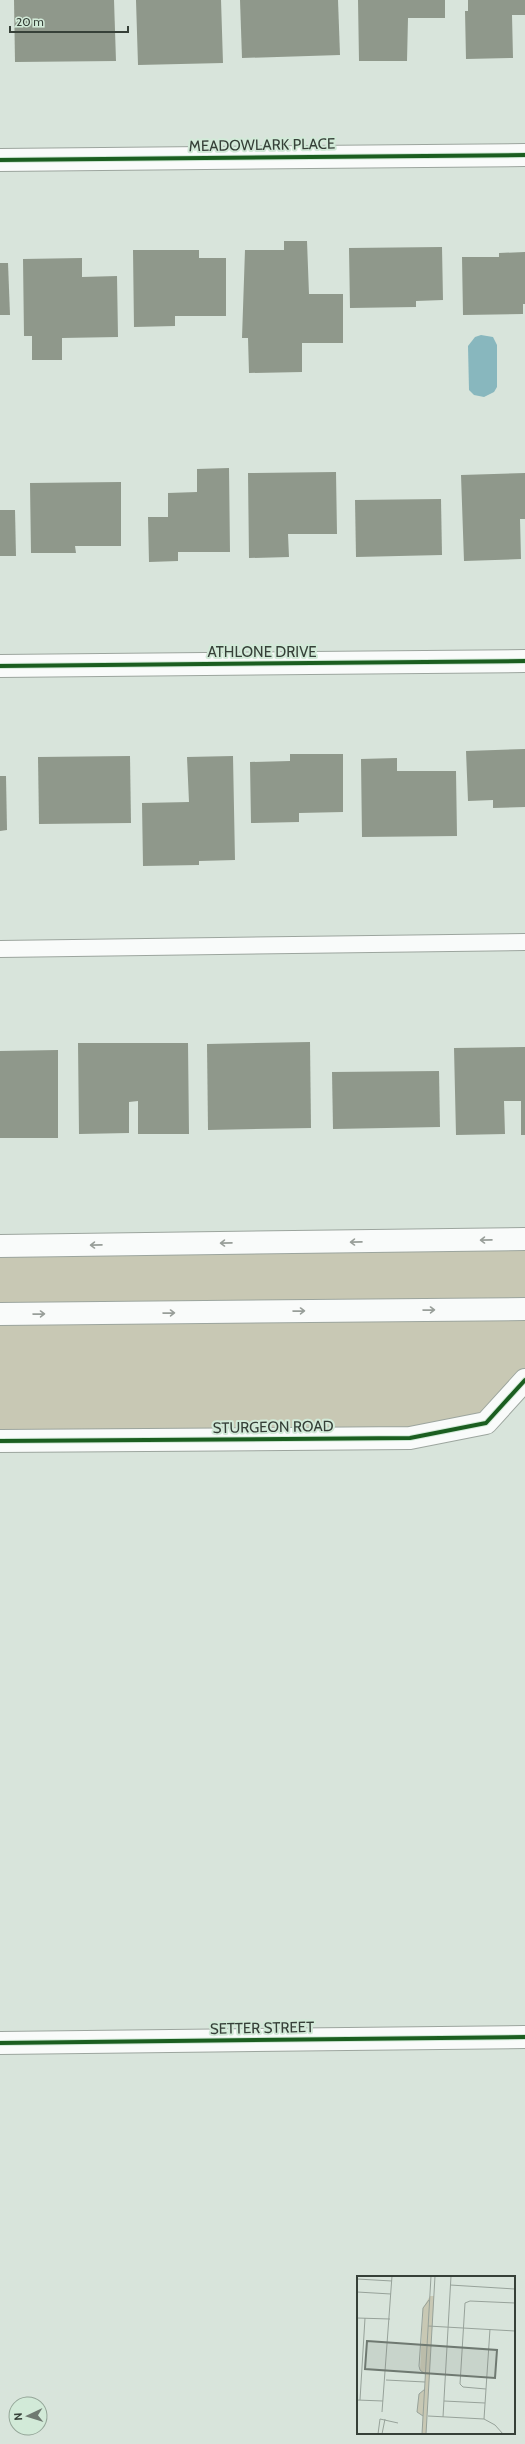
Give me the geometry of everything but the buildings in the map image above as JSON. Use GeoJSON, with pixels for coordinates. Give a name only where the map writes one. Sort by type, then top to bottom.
{"type":"FeatureCollection","features":[{"type":"Feature","properties":{"kind":"street","name":"MEADOWLARK PLACE"},"geometry":{"type":"LineString","coordinates":[[0,160],[525,155]]}},
{"type":"Feature","properties":{"kind":"street","name":"ATHLONE DRIVE"},"geometry":{"type":"LineString","coordinates":[[0,666],[525,661]]}},
{"type":"Feature","properties":{"kind":"street"},"geometry":{"type":"LineString","coordinates":[[0,1246],[525,1240]]}},
{"type":"Feature","properties":{"kind":"street"},"geometry":{"type":"LineString","coordinates":[[0,1314],[525,1309]]}},
{"type":"Feature","properties":{"kind":"street","name":"STURGEON ROAD"},"geometry":{"type":"LineString","coordinates":[[0,1441],[410,1438],[486,1424],[525,1380]]}},
{"type":"Feature","properties":{"kind":"street","name":"SETTER STREET"},"geometry":{"type":"LineString","coordinates":[[0,2042],[525,2037]]}},
{"type":"Feature","properties":{"kind":"lane"},"geometry":{"type":"LineString","coordinates":[[0,949],[525,942]]}},
{"type":"Feature","properties":{"kind":"green space"},"geometry":{"type":"Polygon","coordinates":[[[525,1239],[525,1380],[486,1423],[410,1438],[0,1441],[0,1246],[525,1239]]]}},
{"type":"Feature","properties":{"kind":"water"},"geometry":{"type":"Polygon","coordinates":[[[481,335],[493,337],[497,345],[497,387],[494,392],[484,397],[474,395],[469,390],[468,346],[475,337],[481,335]]]}},
{"type":"Feature","properties":{"kind":"cycle path"},"geometry":{"type":"LineString","coordinates":[[0,160],[525,155]]}},
{"type":"Feature","properties":{"kind":"cycle path"},"geometry":{"type":"LineString","coordinates":[[0,666],[525,661]]}},
{"type":"Feature","properties":{"kind":"cycle path"},"geometry":{"type":"LineString","coordinates":[[0,1441],[410,1438],[486,1423],[525,1380]]}},
{"type":"Feature","properties":{"kind":"cycle path"},"geometry":{"type":"LineString","coordinates":[[0,2043],[525,2037]]}}]}
